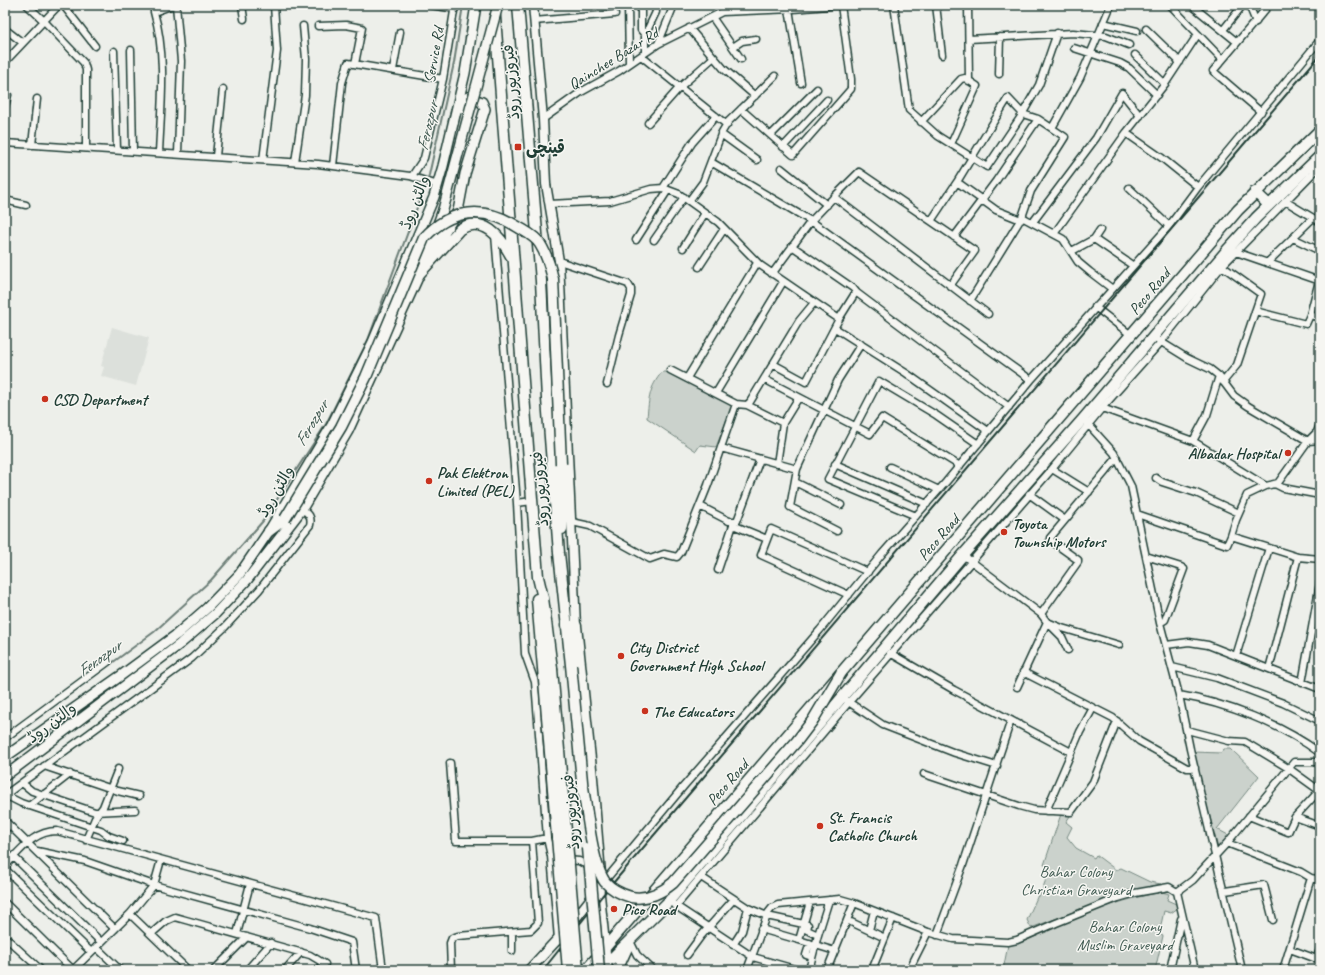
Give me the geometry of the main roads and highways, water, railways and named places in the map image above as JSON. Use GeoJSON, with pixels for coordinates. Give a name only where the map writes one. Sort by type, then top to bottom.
{"type":"FeatureCollection","features":[{"type":"Feature","properties":{"kind":"main road","name":"والٹن روڈ"},"geometry":{"type":"LineString","coordinates":[[5,757],[176,635],[207,608],[239,575],[269,531],[332,425],[373,342],[438,185],[465,73],[476,5]]}},
{"type":"Feature","properties":{"kind":"main road","name":"فیروزپور روڈ"},"geometry":{"type":"LineString","coordinates":[[494,5],[538,577],[543,598],[548,668],[578,970]]}},
{"type":"Feature","properties":{"kind":"main road","name":"والٹن روڈ"},"geometry":{"type":"LineString","coordinates":[[5,776],[180,644],[216,613],[247,580],[302,509],[348,431],[420,273],[443,210],[498,5]]}},
{"type":"Feature","properties":{"kind":"main road","name":"فیروزپور روڈ"},"geometry":{"type":"LineString","coordinates":[[518,5],[541,281],[546,399],[559,553],[571,626],[571,665],[600,970]]}},
{"type":"Feature","properties":{"kind":"main road"},"geometry":{"type":"LineString","coordinates":[[434,259],[442,236],[459,207],[465,174],[485,109],[484,105],[477,99],[468,97],[463,101],[449,163],[443,166]]}},
{"type":"Feature","properties":{"kind":"main road","name":"Peco Road"},"geometry":{"type":"LineString","coordinates":[[586,970],[606,944],[841,673],[1238,210],[1320,130]]}},
{"type":"Feature","properties":{"kind":"main road","name":"Peco Road"},"geometry":{"type":"LineString","coordinates":[[600,970],[608,966],[630,941],[672,904],[846,700],[883,649],[963,555],[991,531],[1027,490],[1158,339],[1269,205],[1310,170],[1320,156]]}},
{"type":"Feature","properties":{"kind":"main road"},"geometry":{"type":"LineString","coordinates":[[1255,192],[1269,205]]}},
{"type":"Feature","properties":{"kind":"main road"},"geometry":{"type":"LineString","coordinates":[[269,531],[285,519],[340,427],[366,377],[424,238],[432,230],[450,218],[466,214],[480,213],[496,215],[508,220],[534,237],[540,243],[550,264],[564,510],[559,553]]}},
{"type":"Feature","properties":{"kind":"main road"},"geometry":{"type":"LineString","coordinates":[[420,273],[460,229],[467,225],[477,224],[488,228],[506,246],[513,260]]}},
{"type":"Feature","properties":{"kind":"main road"},"geometry":{"type":"LineString","coordinates":[[1011,475],[1027,490]]}},
{"type":"Feature","properties":{"kind":"main road"},"geometry":{"type":"LineString","coordinates":[[528,970],[558,939],[601,886],[592,778],[571,626]]}},
{"type":"Feature","properties":{"kind":"main road"},"geometry":{"type":"LineString","coordinates":[[548,668],[568,970]]}},
{"type":"Feature","properties":{"kind":"main road"},"geometry":{"type":"LineString","coordinates":[[583,787],[596,860],[605,882],[613,890],[633,897],[655,895],[673,883],[797,741],[813,720],[841,673]]}},
{"type":"Feature","properties":{"kind":"main road"},"geometry":{"type":"LineString","coordinates":[[617,970],[630,941]]}},
{"type":"Feature","properties":{"kind":"waterway","name":"Ferozpur"},"geometry":{"type":"LineString","coordinates":[[5,742],[154,632],[211,580],[263,521],[326,424],[368,340],[429,175],[454,63],[463,5]]}},
{"type":"Feature","properties":{"kind":"railway"},"geometry":{"type":"LineString","coordinates":[[543,970],[602,896],[1320,55]]}},
{"type":"Feature","properties":{"kind":"place","name":"قینچی"},"geometry":{"type":"Point","coordinates":[518,147]}},
{"type":"Feature","properties":{"kind":"place","name":"CSD Department"},"geometry":{"type":"Point","coordinates":[45,399]}},
{"type":"Feature","properties":{"kind":"place","name":"Albadar Hospital"},"geometry":{"type":"Point","coordinates":[1288,453]}},
{"type":"Feature","properties":{"kind":"place","name":"Pak Elektron Limited (PEL)"},"geometry":{"type":"Point","coordinates":[429,481]}},
{"type":"Feature","properties":{"kind":"place","name":"Toyota Township Motors"},"geometry":{"type":"Point","coordinates":[1004,532]}},
{"type":"Feature","properties":{"kind":"place","name":"City District Government High School"},"geometry":{"type":"Point","coordinates":[621,656]}},
{"type":"Feature","properties":{"kind":"place","name":"The Educators"},"geometry":{"type":"Point","coordinates":[645,711]}},
{"type":"Feature","properties":{"kind":"place","name":"St. Francis Catholic Church"},"geometry":{"type":"Point","coordinates":[820,826]}},
{"type":"Feature","properties":{"kind":"place","name":"Pico Road"},"geometry":{"type":"Point","coordinates":[614,909]}},
{"type":"Feature","properties":{"kind":"park label","name":"Bahar Colony Christian Graveyard"},"geometry":{"type":"Point","coordinates":[1076,880]}},
{"type":"Feature","properties":{"kind":"park label","name":"Bahar Colony Muslim Graveyard"},"geometry":{"type":"Point","coordinates":[1125,935]}}]}
